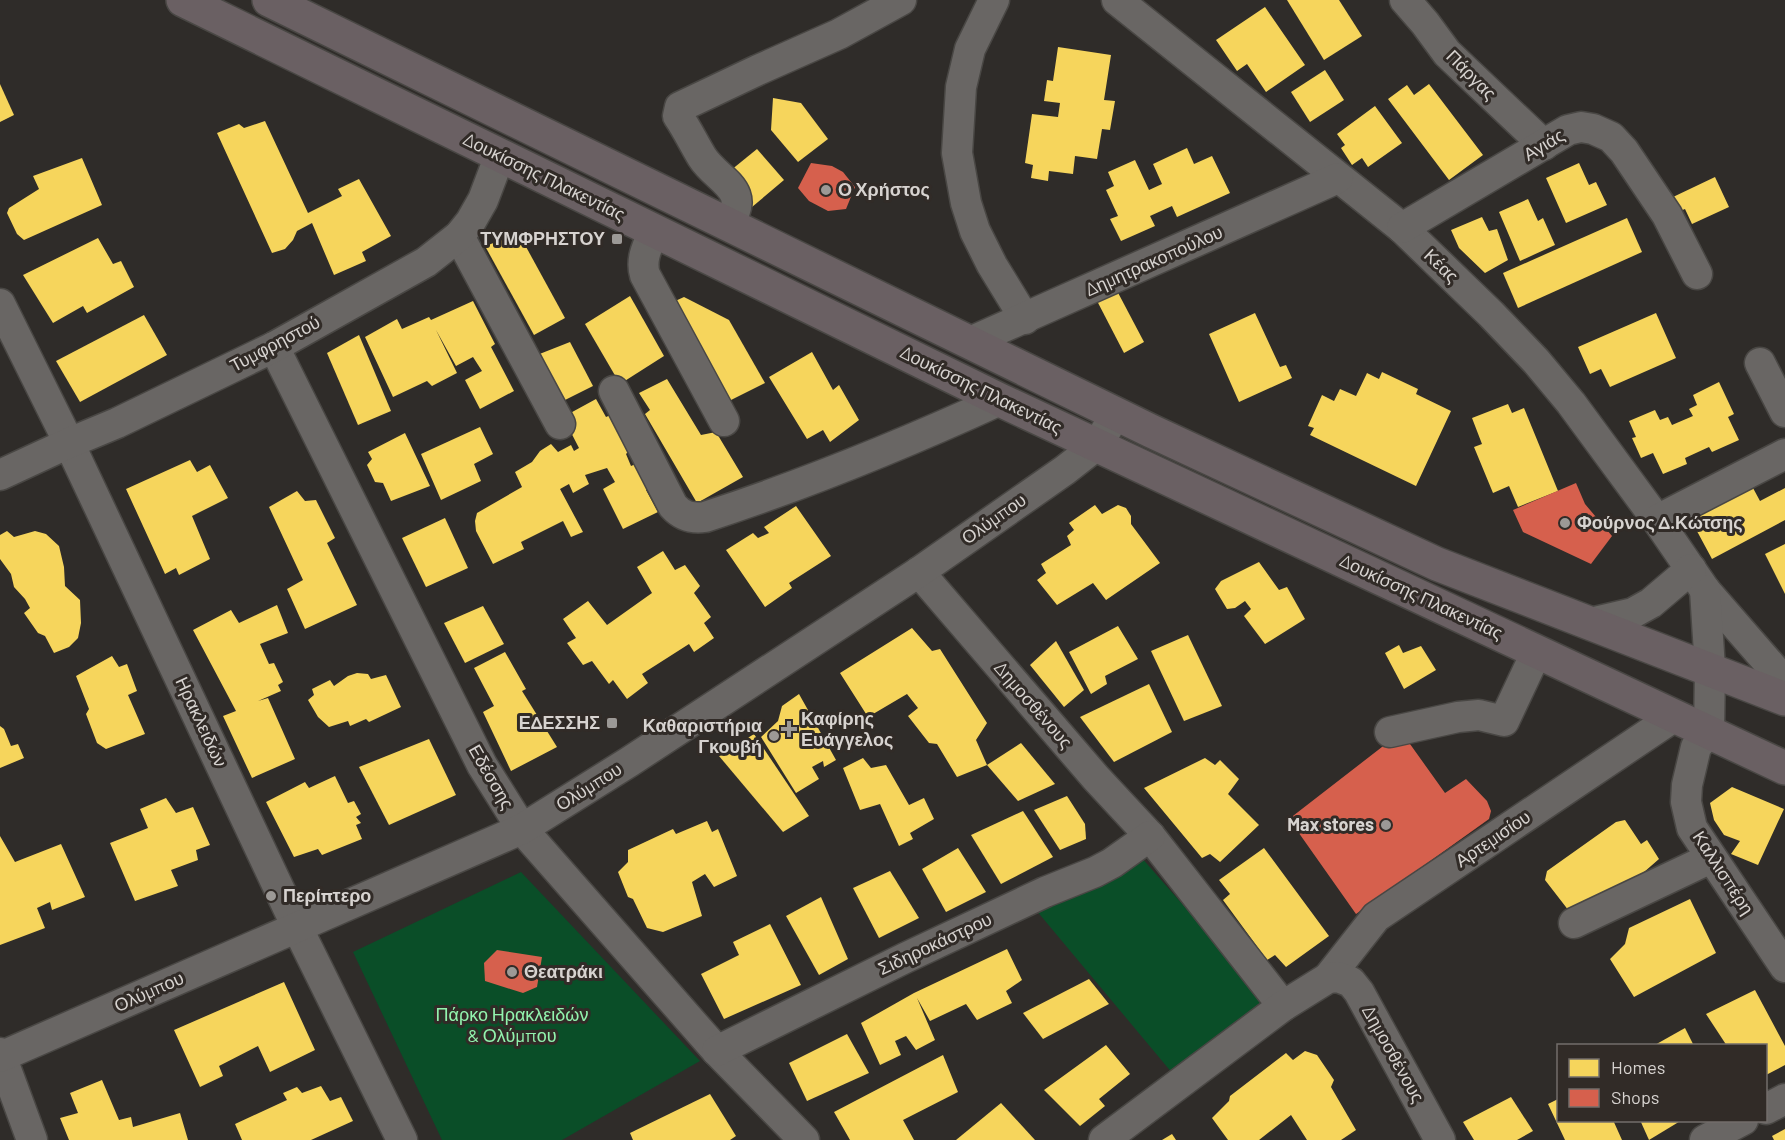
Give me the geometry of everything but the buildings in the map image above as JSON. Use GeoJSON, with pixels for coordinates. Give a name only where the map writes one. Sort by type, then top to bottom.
{"type":"FeatureCollection","features":[{"type":"Feature","properties":{"kind":"main road","name":"Δουκίσσης Πλακεντίας"},"geometry":{"type":"LineString","coordinates":[[183,0],[1000,400],[1785,768]]}},
{"type":"Feature","properties":{"kind":"main road","name":"Δουκίσσης Πλακεντίας"},"geometry":{"type":"LineString","coordinates":[[269,0],[1116,414],[1437,564],[1785,699]]}},
{"type":"Feature","properties":{"kind":"street"},"geometry":{"type":"LineString","coordinates":[[720,220],[728,224],[734,215],[736,201],[734,194],[724,178],[711,169],[703,159],[678,116],[680,107],[838,34],[901,0]]}},
{"type":"Feature","properties":{"kind":"street"},"geometry":{"type":"LineString","coordinates":[[994,0],[970,49],[961,87],[957,153],[966,203],[975,231],[992,266],[1025,319]]}},
{"type":"Feature","properties":{"kind":"street","name":"Κέας"},"geometry":{"type":"LineString","coordinates":[[1117,0],[1402,228],[1491,314],[1536,361],[1571,403],[1698,579],[1785,682]]}},
{"type":"Feature","properties":{"kind":"street","name":"Πάργας"},"geometry":{"type":"LineString","coordinates":[[1405,0],[1447,53],[1544,145]]}},
{"type":"Feature","properties":{"kind":"street","name":"Αγιάς"},"geometry":{"type":"LineString","coordinates":[[1402,228],[1568,130],[1581,127],[1593,129],[1611,137],[1623,151],[1667,216],[1697,274]]}},
{"type":"Feature","properties":{"kind":"street","name":"Τυμφρηστού"},"geometry":{"type":"LineString","coordinates":[[0,475],[117,423],[274,347],[426,262],[459,236],[471,221],[483,200],[500,155]]}},
{"type":"Feature","properties":{"kind":"street","name":"Δημητρακοπούλου"},"geometry":{"type":"LineString","coordinates":[[970,342],[1338,178]]}},
{"type":"Feature","properties":{"kind":"street"},"geometry":{"type":"LineString","coordinates":[[654,231],[644,257],[645,275],[724,421]]}},
{"type":"Feature","properties":{"kind":"street"},"geometry":{"type":"LineString","coordinates":[[459,236],[560,424]]}},
{"type":"Feature","properties":{"kind":"street","name":"Ηρακλειδών"},"geometry":{"type":"LineString","coordinates":[[0,304],[69,443],[297,927],[402,1140]]}},
{"type":"Feature","properties":{"kind":"street","name":"Εδέσσης"},"geometry":{"type":"LineString","coordinates":[[274,347],[482,765],[522,829],[717,1051],[804,1140]]}},
{"type":"Feature","properties":{"kind":"street"},"geometry":{"type":"LineString","coordinates":[[1760,363],[1785,412]]}},
{"type":"Feature","properties":{"kind":"street"},"geometry":{"type":"LineString","coordinates":[[614,391],[673,506],[679,513],[695,518],[765,498],[847,467],[1000,400]]}},
{"type":"Feature","properties":{"kind":"street","name":"Ολύμπου"},"geometry":{"type":"LineString","coordinates":[[0,1055],[522,829],[639,756],[920,572],[1097,445],[1116,414]]}},
{"type":"Feature","properties":{"kind":"street"},"geometry":{"type":"LineString","coordinates":[[1657,520],[1785,454]]}},
{"type":"Feature","properties":{"kind":"street","name":"Δημοσθένους"},"geometry":{"type":"LineString","coordinates":[[920,572],[1096,778],[1150,836],[1283,1006]]}},
{"type":"Feature","properties":{"kind":"street"},"geometry":{"type":"LineString","coordinates":[[1590,623],[1633,613],[1664,594],[1698,579],[1710,669],[1709,732]]}},
{"type":"Feature","properties":{"kind":"street"},"geometry":{"type":"LineString","coordinates":[[1390,732],[1458,717],[1479,715],[1504,721],[1537,651]]}},
{"type":"Feature","properties":{"kind":"street","name":"Αρτεμισίου"},"geometry":{"type":"LineString","coordinates":[[1104,1140],[1283,1006],[1333,977],[1376,917],[1675,716]]}},
{"type":"Feature","properties":{"kind":"street","name":"Καλλισπέρη"},"geometry":{"type":"LineString","coordinates":[[1709,732],[1696,747],[1687,785],[1686,802],[1692,828],[1785,967]]}},
{"type":"Feature","properties":{"kind":"street","name":"Σιδηροκάστρου"},"geometry":{"type":"LineString","coordinates":[[717,1051],[916,953],[1045,892],[1095,872],[1150,836]]}},
{"type":"Feature","properties":{"kind":"street"},"geometry":{"type":"LineString","coordinates":[[1574,923],[1711,858]]}},
{"type":"Feature","properties":{"kind":"street","name":"Δημοσθένους"},"geometry":{"type":"LineString","coordinates":[[1333,977],[1351,982],[1359,992],[1440,1140]]}},
{"type":"Feature","properties":{"kind":"street"},"geometry":{"type":"LineString","coordinates":[[0,1055],[32,1140]]}},
{"type":"Feature","properties":{"kind":"street"},"geometry":{"type":"LineString","coordinates":[[1767,1108],[1785,1099]]}},
{"type":"Feature","properties":{"kind":"street"},"geometry":{"type":"LineString","coordinates":[[1705,1140],[1739,1122]]}},
{"type":"Feature","properties":{"kind":"green space"},"geometry":{"type":"Polygon","coordinates":[[[1141,857],[1268,1002],[1173,1074],[1036,910],[1141,857]]]}},
{"type":"Feature","properties":{"kind":"green space","name":"Πάρκο Ηρακλειδών & Ολύμπου"},"geometry":{"type":"Polygon","coordinates":[[[521,872],[700,1061],[562,1140],[442,1140],[353,952],[521,872]]]}},
{"type":"Feature","properties":{"kind":"place","name":"Ο Χρήστος"},"geometry":{"type":"Point","coordinates":[826,190]}},
{"type":"Feature","properties":{"kind":"place","name":"ΤΥΜΦΡΗΣΤΟΥ"},"geometry":{"type":"Point","coordinates":[617,239]}},
{"type":"Feature","properties":{"kind":"place","name":"Φούρνος Δ.Κώτσης"},"geometry":{"type":"Point","coordinates":[1565,523]}},
{"type":"Feature","properties":{"kind":"place","name":"ΕΔΕΣΣΗΣ"},"geometry":{"type":"Point","coordinates":[612,723]}},
{"type":"Feature","properties":{"kind":"place","name":"Καφίρης Ευάγγελος"},"geometry":{"type":"Point","coordinates":[789,729]}},
{"type":"Feature","properties":{"kind":"place","name":"Καθαριστήρια Γκουβή"},"geometry":{"type":"Point","coordinates":[774,736]}},
{"type":"Feature","properties":{"kind":"place","name":"Max stores"},"geometry":{"type":"Point","coordinates":[1386,825]}},
{"type":"Feature","properties":{"kind":"place","name":"Περίπτερο"},"geometry":{"type":"Point","coordinates":[271,896]}},
{"type":"Feature","properties":{"kind":"place","name":"Θεατράκι"},"geometry":{"type":"Point","coordinates":[512,972]}}]}
